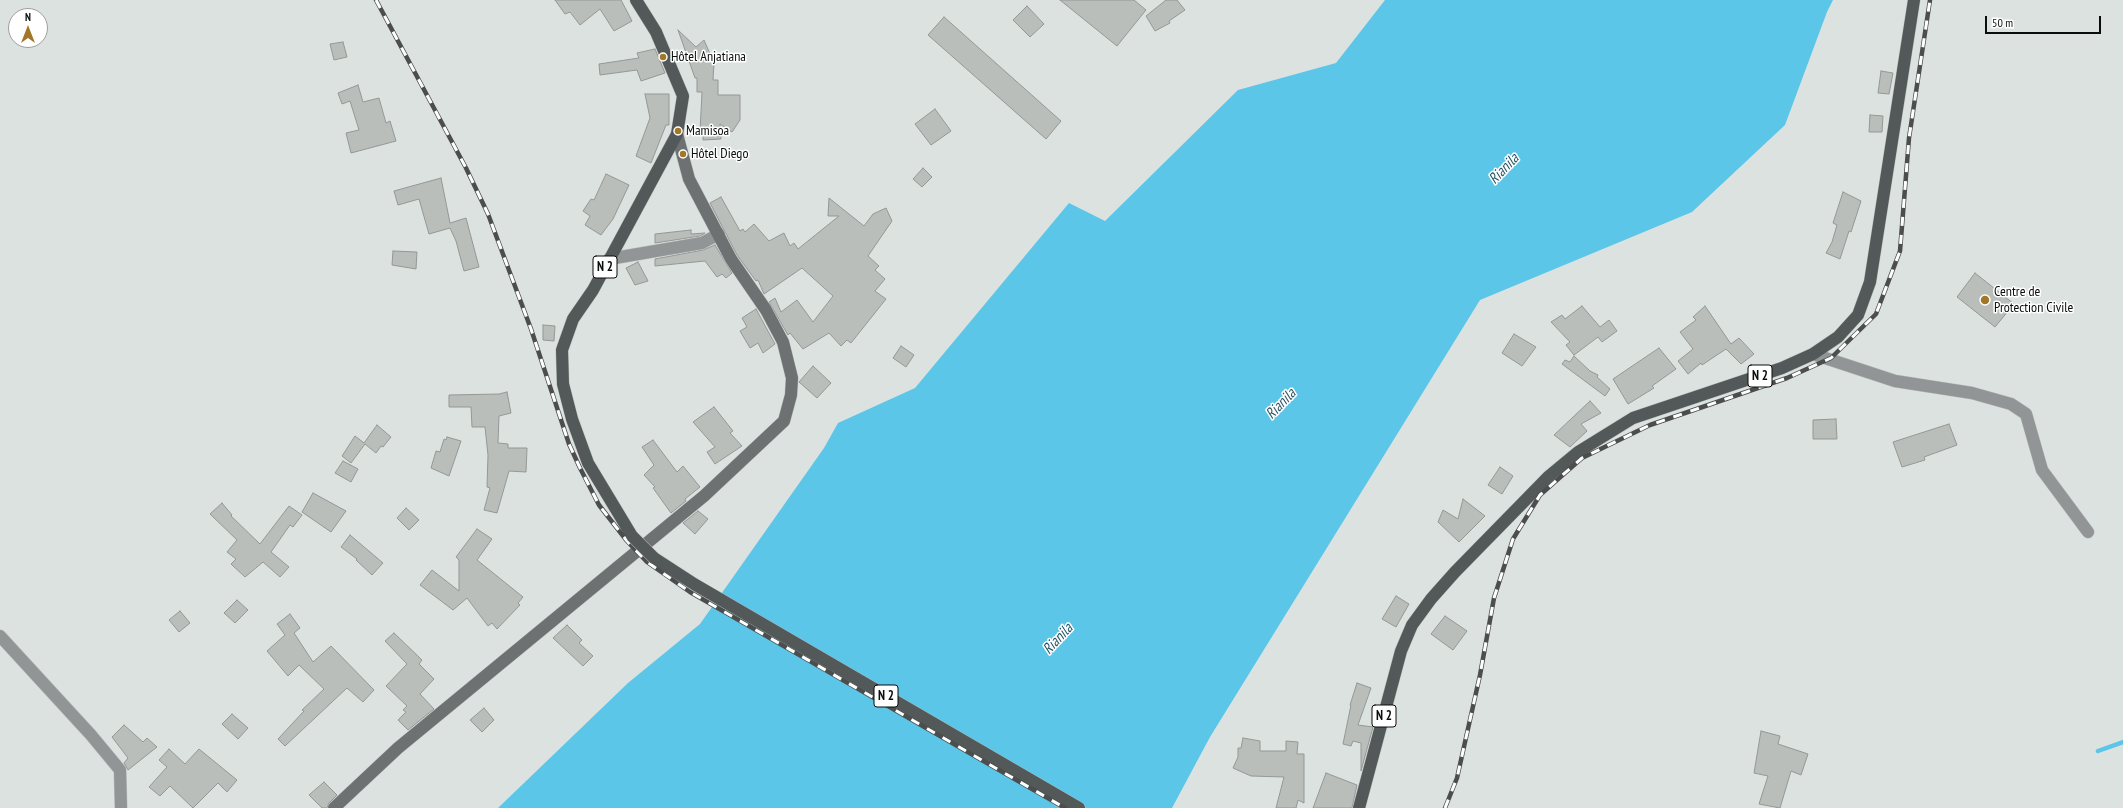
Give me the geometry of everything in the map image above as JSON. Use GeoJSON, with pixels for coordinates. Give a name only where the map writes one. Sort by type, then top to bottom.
{"type":"FeatureCollection","features":[{"type":"Feature","properties":{"kind":"main road","name":"N 2"},"geometry":{"type":"LineString","coordinates":[[636,0],[656,32],[683,96],[677,134],[592,290],[573,319],[562,350],[564,384],[572,420],[588,463],[632,536],[654,558],[694,584],[1079,808]]}},
{"type":"Feature","properties":{"kind":"main road","name":"N 2"},"geometry":{"type":"LineString","coordinates":[[1360,808],[1401,651],[1412,625],[1431,599],[1549,476],[1578,452],[1633,418],[1782,368],[1813,354],[1838,337],[1858,315],[1870,282],[1914,0]]}},
{"type":"Feature","properties":{"kind":"street"},"geometry":{"type":"LineString","coordinates":[[334,808],[398,748],[523,647],[704,496],[784,420],[791,395],[792,378],[783,342],[766,310],[731,259],[689,179],[677,134]]}},
{"type":"Feature","properties":{"kind":"street"},"geometry":{"type":"LineString","coordinates":[[609,259],[702,243],[719,234]]}},
{"type":"Feature","properties":{"kind":"street"},"geometry":{"type":"LineString","coordinates":[[1813,354],[1895,381],[1972,392],[2011,404],[2026,414],[2042,470],[2088,532]]}},
{"type":"Feature","properties":{"kind":"street"},"geometry":{"type":"LineString","coordinates":[[0,636],[91,734],[120,770],[121,808]]}},
{"type":"Feature","properties":{"kind":"water","name":"Rianila"},"geometry":{"type":"Polygon","coordinates":[[[1385,0],[1833,0],[1827,12],[1785,125],[1692,212],[1480,300],[1210,737],[1172,808],[498,808],[628,683],[700,624],[824,448],[838,423],[915,388],[1069,203],[1105,221],[1238,90],[1336,63],[1385,0]]]}},
{"type":"Feature","properties":{"kind":"building"},"geometry":{"type":"Polygon","coordinates":[[[555,0],[621,0],[632,21],[614,31],[600,9],[580,25],[570,12],[565,14],[555,0]]]}},
{"type":"Feature","properties":{"kind":"building"},"geometry":{"type":"Polygon","coordinates":[[[1060,0],[1134,0],[1146,10],[1117,46],[1060,0]]]}},
{"type":"Feature","properties":{"kind":"building"},"geometry":{"type":"Polygon","coordinates":[[[1166,0],[1177,0],[1185,10],[1169,21],[1170,23],[1155,31],[1146,16],[1166,0]]]}},
{"type":"Feature","properties":{"kind":"building"},"geometry":{"type":"Polygon","coordinates":[[[1027,6],[1044,24],[1030,37],[1013,20],[1027,6]]]}},
{"type":"Feature","properties":{"kind":"building"},"geometry":{"type":"Polygon","coordinates":[[[944,17],[1061,121],[1046,139],[928,35],[944,17]]]}},
{"type":"Feature","properties":{"kind":"building"},"geometry":{"type":"Polygon","coordinates":[[[678,30],[696,47],[704,40],[714,63],[713,80],[718,80],[718,95],[740,95],[740,120],[732,132],[720,124],[721,139],[703,140],[703,132],[700,132],[702,92],[697,92],[697,78],[695,78],[678,30]]]}},
{"type":"Feature","properties":{"kind":"building"},"geometry":{"type":"Polygon","coordinates":[[[343,42],[347,57],[334,60],[330,44],[343,42]]]}},
{"type":"Feature","properties":{"kind":"building"},"geometry":{"type":"Polygon","coordinates":[[[655,49],[665,73],[641,81],[637,70],[600,75],[599,64],[639,58],[637,53],[655,49]]]}},
{"type":"Feature","properties":{"kind":"building"},"geometry":{"type":"Polygon","coordinates":[[[1881,71],[1893,73],[1889,94],[1878,93],[1881,71]]]}},
{"type":"Feature","properties":{"kind":"building"},"geometry":{"type":"Polygon","coordinates":[[[358,85],[363,102],[379,98],[386,123],[390,121],[396,141],[351,153],[346,133],[359,130],[350,101],[342,104],[338,93],[358,85]]]}},
{"type":"Feature","properties":{"kind":"building"},"geometry":{"type":"Polygon","coordinates":[[[645,94],[669,94],[669,125],[666,125],[651,163],[636,156],[650,118],[645,94]]]}},
{"type":"Feature","properties":{"kind":"building"},"geometry":{"type":"Polygon","coordinates":[[[935,109],[951,131],[931,145],[915,124],[935,109]]]}},
{"type":"Feature","properties":{"kind":"building"},"geometry":{"type":"Polygon","coordinates":[[[1870,115],[1883,116],[1882,132],[1869,132],[1870,115]]]}},
{"type":"Feature","properties":{"kind":"building"},"geometry":{"type":"Polygon","coordinates":[[[923,168],[932,177],[922,187],[913,179],[923,168]]]}},
{"type":"Feature","properties":{"kind":"building"},"geometry":{"type":"Polygon","coordinates":[[[606,174],[629,185],[613,219],[601,235],[585,225],[590,216],[583,211],[591,199],[594,200],[606,174]]]}},
{"type":"Feature","properties":{"kind":"building"},"geometry":{"type":"Polygon","coordinates":[[[441,178],[450,223],[466,218],[479,267],[464,271],[456,241],[450,228],[429,234],[419,199],[398,205],[394,191],[441,178]]]}},
{"type":"Feature","properties":{"kind":"building"},"geometry":{"type":"Polygon","coordinates":[[[1843,192],[1861,201],[1840,259],[1826,253],[1832,242],[1837,225],[1833,223],[1843,192]]]}},
{"type":"Feature","properties":{"kind":"building"},"geometry":{"type":"Polygon","coordinates":[[[721,197],[740,231],[743,229],[745,232],[754,224],[769,241],[784,233],[790,246],[794,243],[798,249],[839,216],[828,216],[829,198],[864,226],[873,214],[886,208],[892,221],[868,256],[879,266],[875,270],[885,279],[875,291],[886,299],[851,343],[847,340],[841,346],[829,333],[803,349],[790,333],[788,335],[769,302],[775,298],[781,312],[797,300],[813,322],[833,296],[802,268],[764,294],[758,280],[756,281],[737,255],[710,203],[721,197]]]}},
{"type":"Feature","properties":{"kind":"building"},"geometry":{"type":"Polygon","coordinates":[[[691,230],[691,234],[705,233],[700,236],[655,243],[655,234],[691,230]]]}},
{"type":"Feature","properties":{"kind":"building"},"geometry":{"type":"Polygon","coordinates":[[[715,245],[732,273],[726,278],[722,274],[717,277],[705,261],[655,266],[655,259],[703,250],[715,245]]]}},
{"type":"Feature","properties":{"kind":"building"},"geometry":{"type":"Polygon","coordinates":[[[393,251],[417,252],[416,269],[392,265],[393,251]]]}},
{"type":"Feature","properties":{"kind":"building"},"geometry":{"type":"Polygon","coordinates":[[[638,262],[648,281],[635,285],[626,268],[638,262]]]}},
{"type":"Feature","properties":{"kind":"building","name":"Centre de Protection Civile"},"geometry":{"type":"Polygon","coordinates":[[[1975,273],[2014,304],[1995,327],[1957,297],[1975,273]]]}},
{"type":"Feature","properties":{"kind":"building"},"geometry":{"type":"Polygon","coordinates":[[[1582,306],[1600,327],[1609,320],[1617,331],[1602,342],[1598,337],[1574,355],[1566,345],[1570,342],[1551,322],[1562,315],[1565,319],[1582,306]]]}},
{"type":"Feature","properties":{"kind":"building"},"geometry":{"type":"Polygon","coordinates":[[[1705,306],[1731,344],[1739,338],[1754,354],[1741,364],[1726,349],[1702,365],[1701,363],[1688,374],[1678,361],[1693,349],[1680,332],[1696,320],[1693,317],[1705,306]]]}},
{"type":"Feature","properties":{"kind":"building"},"geometry":{"type":"Polygon","coordinates":[[[756,309],[775,344],[763,353],[758,343],[750,348],[740,331],[747,327],[742,318],[756,309]]]}},
{"type":"Feature","properties":{"kind":"building"},"geometry":{"type":"Polygon","coordinates":[[[543,325],[555,326],[554,341],[543,340],[543,325]]]}},
{"type":"Feature","properties":{"kind":"building"},"geometry":{"type":"Polygon","coordinates":[[[1514,334],[1536,347],[1522,366],[1502,353],[1514,334]]]}},
{"type":"Feature","properties":{"kind":"building"},"geometry":{"type":"Polygon","coordinates":[[[901,346],[914,355],[906,367],[893,358],[901,346]]]}},
{"type":"Feature","properties":{"kind":"building"},"geometry":{"type":"Polygon","coordinates":[[[1659,348],[1676,369],[1652,386],[1654,388],[1628,404],[1613,379],[1659,348]]]}},
{"type":"Feature","properties":{"kind":"building"},"geometry":{"type":"Polygon","coordinates":[[[1574,356],[1590,371],[1598,375],[1597,377],[1610,389],[1605,396],[1562,364],[1565,360],[1570,362],[1574,356]]]}},
{"type":"Feature","properties":{"kind":"building"},"geometry":{"type":"Polygon","coordinates":[[[813,366],[831,383],[817,398],[799,382],[813,366]]]}},
{"type":"Feature","properties":{"kind":"building"},"geometry":{"type":"Polygon","coordinates":[[[507,392],[511,413],[499,416],[498,443],[508,444],[508,448],[527,448],[526,472],[509,471],[497,513],[484,510],[490,488],[487,487],[488,455],[485,427],[472,427],[471,407],[449,407],[449,395],[499,394],[507,392]]]}},
{"type":"Feature","properties":{"kind":"building"},"geometry":{"type":"Polygon","coordinates":[[[1590,401],[1601,413],[1581,424],[1587,431],[1570,447],[1554,435],[1590,401]]]}},
{"type":"Feature","properties":{"kind":"building"},"geometry":{"type":"Polygon","coordinates":[[[714,407],[733,431],[730,433],[742,446],[715,464],[707,452],[715,447],[693,422],[714,407]]]}},
{"type":"Feature","properties":{"kind":"building"},"geometry":{"type":"Polygon","coordinates":[[[1836,419],[1837,439],[1813,439],[1813,420],[1836,419]]]}},
{"type":"Feature","properties":{"kind":"building"},"geometry":{"type":"Polygon","coordinates":[[[1949,424],[1957,445],[1924,457],[1925,460],[1902,467],[1893,442],[1949,424]]]}},
{"type":"Feature","properties":{"kind":"building"},"geometry":{"type":"Polygon","coordinates":[[[377,425],[391,437],[383,447],[381,446],[376,453],[365,444],[351,463],[342,456],[355,436],[364,443],[377,425]]]}},
{"type":"Feature","properties":{"kind":"building"},"geometry":{"type":"Polygon","coordinates":[[[447,437],[461,441],[449,476],[431,468],[436,451],[440,452],[444,439],[446,440],[447,437]]]}},
{"type":"Feature","properties":{"kind":"building"},"geometry":{"type":"Polygon","coordinates":[[[653,440],[677,472],[683,466],[700,487],[671,513],[653,488],[655,487],[644,475],[654,465],[642,447],[653,440]]]}},
{"type":"Feature","properties":{"kind":"building"},"geometry":{"type":"Polygon","coordinates":[[[343,461],[358,469],[351,482],[335,473],[343,461]]]}},
{"type":"Feature","properties":{"kind":"building"},"geometry":{"type":"Polygon","coordinates":[[[1500,467],[1513,476],[1502,494],[1488,485],[1500,467]]]}},
{"type":"Feature","properties":{"kind":"building"},"geometry":{"type":"Polygon","coordinates":[[[313,493],[346,511],[331,532],[302,512],[313,493]]]}},
{"type":"Feature","properties":{"kind":"building"},"geometry":{"type":"Polygon","coordinates":[[[1463,499],[1485,516],[1459,542],[1438,522],[1443,510],[1458,519],[1463,499]]]}},
{"type":"Feature","properties":{"kind":"building"},"geometry":{"type":"Polygon","coordinates":[[[222,503],[232,515],[231,516],[260,544],[289,506],[302,515],[293,527],[290,525],[271,552],[289,567],[280,577],[263,562],[245,577],[231,564],[236,559],[227,552],[237,540],[210,514],[222,503]]]}},
{"type":"Feature","properties":{"kind":"building"},"geometry":{"type":"Polygon","coordinates":[[[406,508],[419,520],[409,530],[397,518],[406,508]]]}},
{"type":"Feature","properties":{"kind":"building"},"geometry":{"type":"Polygon","coordinates":[[[698,511],[708,519],[695,534],[683,523],[698,511]]]}},
{"type":"Feature","properties":{"kind":"building"},"geometry":{"type":"Polygon","coordinates":[[[477,529],[492,539],[477,560],[523,597],[518,603],[520,605],[497,629],[492,623],[488,626],[467,598],[453,610],[420,585],[432,570],[459,591],[459,560],[456,557],[477,529]]]}},
{"type":"Feature","properties":{"kind":"building"},"geometry":{"type":"Polygon","coordinates":[[[350,535],[383,563],[372,575],[356,560],[357,559],[341,547],[350,535]]]}},
{"type":"Feature","properties":{"kind":"building"},"geometry":{"type":"Polygon","coordinates":[[[1396,596],[1409,604],[1396,627],[1382,619],[1396,596]]]}},
{"type":"Feature","properties":{"kind":"building"},"geometry":{"type":"Polygon","coordinates":[[[237,600],[248,610],[235,623],[224,613],[237,600]]]}},
{"type":"Feature","properties":{"kind":"building"},"geometry":{"type":"Polygon","coordinates":[[[180,611],[190,623],[179,632],[169,620],[180,611]]]}},
{"type":"Feature","properties":{"kind":"building"},"geometry":{"type":"Polygon","coordinates":[[[290,614],[300,628],[294,633],[313,662],[331,646],[374,690],[363,702],[347,688],[285,746],[278,739],[304,711],[302,710],[324,689],[299,665],[288,676],[267,651],[285,635],[277,624],[290,614]]]}},
{"type":"Feature","properties":{"kind":"building"},"geometry":{"type":"Polygon","coordinates":[[[1445,616],[1467,631],[1453,650],[1431,634],[1445,616]]]}},
{"type":"Feature","properties":{"kind":"building"},"geometry":{"type":"Polygon","coordinates":[[[567,625],[582,640],[579,643],[593,656],[583,666],[553,638],[567,625]]]}},
{"type":"Feature","properties":{"kind":"building"},"geometry":{"type":"Polygon","coordinates":[[[394,633],[422,660],[419,664],[434,679],[420,694],[434,709],[408,730],[398,720],[406,712],[403,710],[407,706],[386,686],[407,664],[385,641],[394,633]]]}},
{"type":"Feature","properties":{"kind":"building"},"geometry":{"type":"Polygon","coordinates":[[[1357,683],[1371,688],[1358,725],[1373,727],[1361,771],[1361,743],[1353,741],[1351,746],[1343,744],[1350,705],[1357,683]]]}},
{"type":"Feature","properties":{"kind":"building"},"geometry":{"type":"Polygon","coordinates":[[[484,708],[494,720],[482,732],[470,720],[484,708]]]}},
{"type":"Feature","properties":{"kind":"building"},"geometry":{"type":"Polygon","coordinates":[[[232,714],[248,728],[238,739],[222,724],[232,714]]]}},
{"type":"Feature","properties":{"kind":"building"},"geometry":{"type":"Polygon","coordinates":[[[124,725],[143,742],[147,738],[157,747],[128,770],[124,763],[128,758],[112,737],[124,725]]]}},
{"type":"Feature","properties":{"kind":"building"},"geometry":{"type":"Polygon","coordinates":[[[1761,731],[1780,736],[1778,744],[1808,754],[1801,775],[1791,771],[1780,808],[1759,804],[1768,776],[1754,773],[1761,731]]]}},
{"type":"Feature","properties":{"kind":"building"},"geometry":{"type":"Polygon","coordinates":[[[1243,738],[1260,741],[1260,751],[1286,751],[1286,741],[1298,742],[1297,754],[1304,754],[1304,803],[1298,800],[1296,808],[1276,808],[1284,777],[1251,776],[1233,768],[1238,757],[1238,748],[1241,748],[1243,738]]]}},
{"type":"Feature","properties":{"kind":"building"},"geometry":{"type":"Polygon","coordinates":[[[169,749],[185,764],[199,749],[237,780],[227,792],[218,783],[193,808],[170,786],[160,796],[149,787],[167,767],[159,760],[169,749]]]}},
{"type":"Feature","properties":{"kind":"building"},"geometry":{"type":"Polygon","coordinates":[[[1326,773],[1357,785],[1352,808],[1313,808],[1326,773]]]}},
{"type":"Feature","properties":{"kind":"building"},"geometry":{"type":"Polygon","coordinates":[[[324,782],[337,795],[329,803],[327,808],[322,808],[309,795],[324,782]]]}},
{"type":"Feature","properties":{"kind":"waterway"},"geometry":{"type":"LineString","coordinates":[[2098,751],[2123,742]]}},
{"type":"Feature","properties":{"kind":"railway"},"geometry":{"type":"LineString","coordinates":[[376,0],[466,168],[488,214],[531,329],[569,444],[580,468],[599,505],[627,541],[647,562],[690,592],[1065,808]]}},
{"type":"Feature","properties":{"kind":"railway"},"geometry":{"type":"LineString","coordinates":[[1445,808],[1457,778],[1480,675],[1494,598],[1513,539],[1540,495],[1582,458],[1650,425],[1787,378],[1831,358],[1876,314],[1900,251],[1909,138],[1930,0]]}},
{"type":"Feature","properties":{"kind":"place","name":"Hôtel Anjatiana"},"geometry":{"type":"Point","coordinates":[663,57]}},
{"type":"Feature","properties":{"kind":"place","name":"Mamisoa"},"geometry":{"type":"Point","coordinates":[678,131]}},
{"type":"Feature","properties":{"kind":"place","name":"Hôtel Diego"},"geometry":{"type":"Point","coordinates":[683,154]}},
{"type":"Feature","properties":{"kind":"place","name":"Centre de Protection Civile"},"geometry":{"type":"Point","coordinates":[1985,300]}}]}
